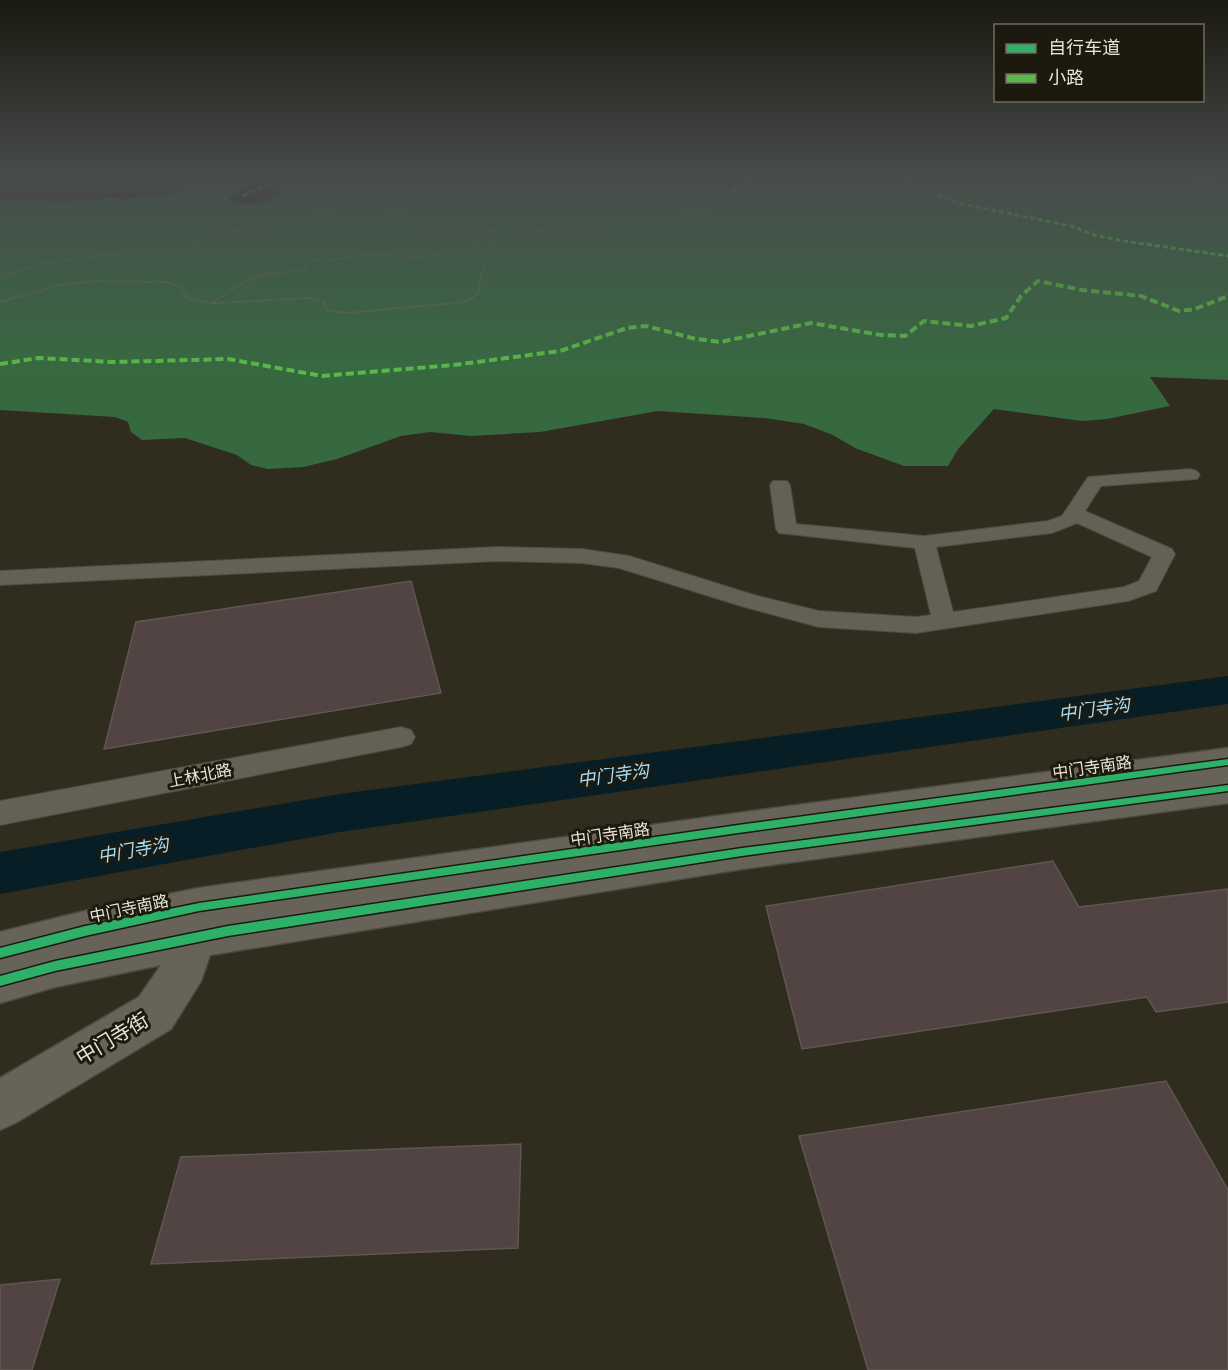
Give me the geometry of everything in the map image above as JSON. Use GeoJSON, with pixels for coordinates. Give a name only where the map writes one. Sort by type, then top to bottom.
{"type":"FeatureCollection","features":[{"type":"Feature","properties":{"kind":"main road","name":"中门寺南路"},"geometry":{"type":"LineString","coordinates":[[0,981],[196,922],[738,829],[1228,762]]}},
{"type":"Feature","properties":{"kind":"main road","name":"中门寺南路"},"geometry":{"type":"LineString","coordinates":[[0,953],[85,931],[196,922],[1228,788]]}},
{"type":"Feature","properties":{"kind":"main road","name":"中门寺街"},"geometry":{"type":"LineString","coordinates":[[0,1105],[154,1012],[186,966],[196,922]]}},
{"type":"Feature","properties":{"kind":"street"},"geometry":{"type":"LineString","coordinates":[[780,484],[786,529],[924,542],[1052,527],[1069,520],[1095,481],[1190,474]]}},
{"type":"Feature","properties":{"kind":"street"},"geometry":{"type":"LineString","coordinates":[[0,578],[497,554],[582,556],[621,561],[749,601],[819,619],[916,625],[1128,594],[1148,586],[1164,554],[1074,513]]}},
{"type":"Feature","properties":{"kind":"street"},"geometry":{"type":"LineString","coordinates":[[924,542],[944,621]]}},
{"type":"Feature","properties":{"kind":"street","name":"上林北路"},"geometry":{"type":"LineString","coordinates":[[0,813],[401,737]]}},
{"type":"Feature","properties":{"kind":"path"},"geometry":{"type":"LineString","coordinates":[[0,276],[48,263],[89,257],[127,253],[180,253],[203,242]]}},
{"type":"Feature","properties":{"kind":"path"},"geometry":{"type":"LineString","coordinates":[[212,303],[239,285],[265,274],[302,271],[310,260],[326,261],[368,254],[406,257],[432,256],[495,242]]}},
{"type":"Feature","properties":{"kind":"path"},"geometry":{"type":"LineString","coordinates":[[0,302],[60,285],[110,281],[167,282],[181,288],[188,299],[212,303],[309,297],[322,301],[326,310],[347,313],[465,302],[478,294],[479,278],[487,257],[498,250],[491,243]]}},
{"type":"Feature","properties":{"kind":"green space"},"geometry":{"type":"Polygon","coordinates":[[[0,242],[1228,242],[1228,380],[1150,377],[1170,406],[1107,419],[1082,421],[994,409],[958,449],[948,466],[904,466],[855,448],[833,435],[804,424],[765,418],[658,411],[540,432],[471,436],[430,432],[401,436],[337,459],[303,467],[268,469],[251,465],[237,455],[185,438],[142,440],[131,432],[128,422],[115,417],[0,410],[0,242]]]}},
{"type":"Feature","properties":{"kind":"building"},"geometry":{"type":"Polygon","coordinates":[[[411,581],[441,693],[104,749],[136,622],[411,581]]]}},
{"type":"Feature","properties":{"kind":"building"},"geometry":{"type":"Polygon","coordinates":[[[1053,861],[1079,907],[1228,889],[1228,1002],[1156,1012],[1147,997],[802,1049],[766,906],[1053,861]]]}},
{"type":"Feature","properties":{"kind":"building"},"geometry":{"type":"Polygon","coordinates":[[[1166,1081],[1228,1190],[1228,1370],[868,1370],[799,1136],[1166,1081]]]}},
{"type":"Feature","properties":{"kind":"building"},"geometry":{"type":"Polygon","coordinates":[[[521,1144],[518,1248],[151,1264],[181,1157],[521,1144]]]}},
{"type":"Feature","properties":{"kind":"building"},"geometry":{"type":"Polygon","coordinates":[[[60,1279],[32,1370],[0,1370],[0,1285],[60,1279]]]}},
{"type":"Feature","properties":{"kind":"waterway","name":"中门寺沟"},"geometry":{"type":"LineString","coordinates":[[0,873],[340,813],[1228,690]]}},
{"type":"Feature","properties":{"kind":"marked path"},"geometry":{"type":"LineString","coordinates":[[1130,242],[1228,256]]}},
{"type":"Feature","properties":{"kind":"marked path"},"geometry":{"type":"LineString","coordinates":[[0,364],[39,358],[114,362],[228,359],[322,376],[454,365],[560,351],[627,328],[646,326],[696,339],[720,342],[811,323],[881,335],[905,336],[924,321],[971,326],[1006,318],[1021,296],[1038,281],[1082,290],[1141,296],[1179,311],[1195,309],[1228,296]]}},
{"type":"Feature","properties":{"kind":"cycle path"},"geometry":{"type":"LineString","coordinates":[[0,953],[85,931],[199,907],[738,829],[1228,762]]}},
{"type":"Feature","properties":{"kind":"cycle path"},"geometry":{"type":"LineString","coordinates":[[0,981],[55,966],[228,931],[742,852],[1228,788]]}}]}
